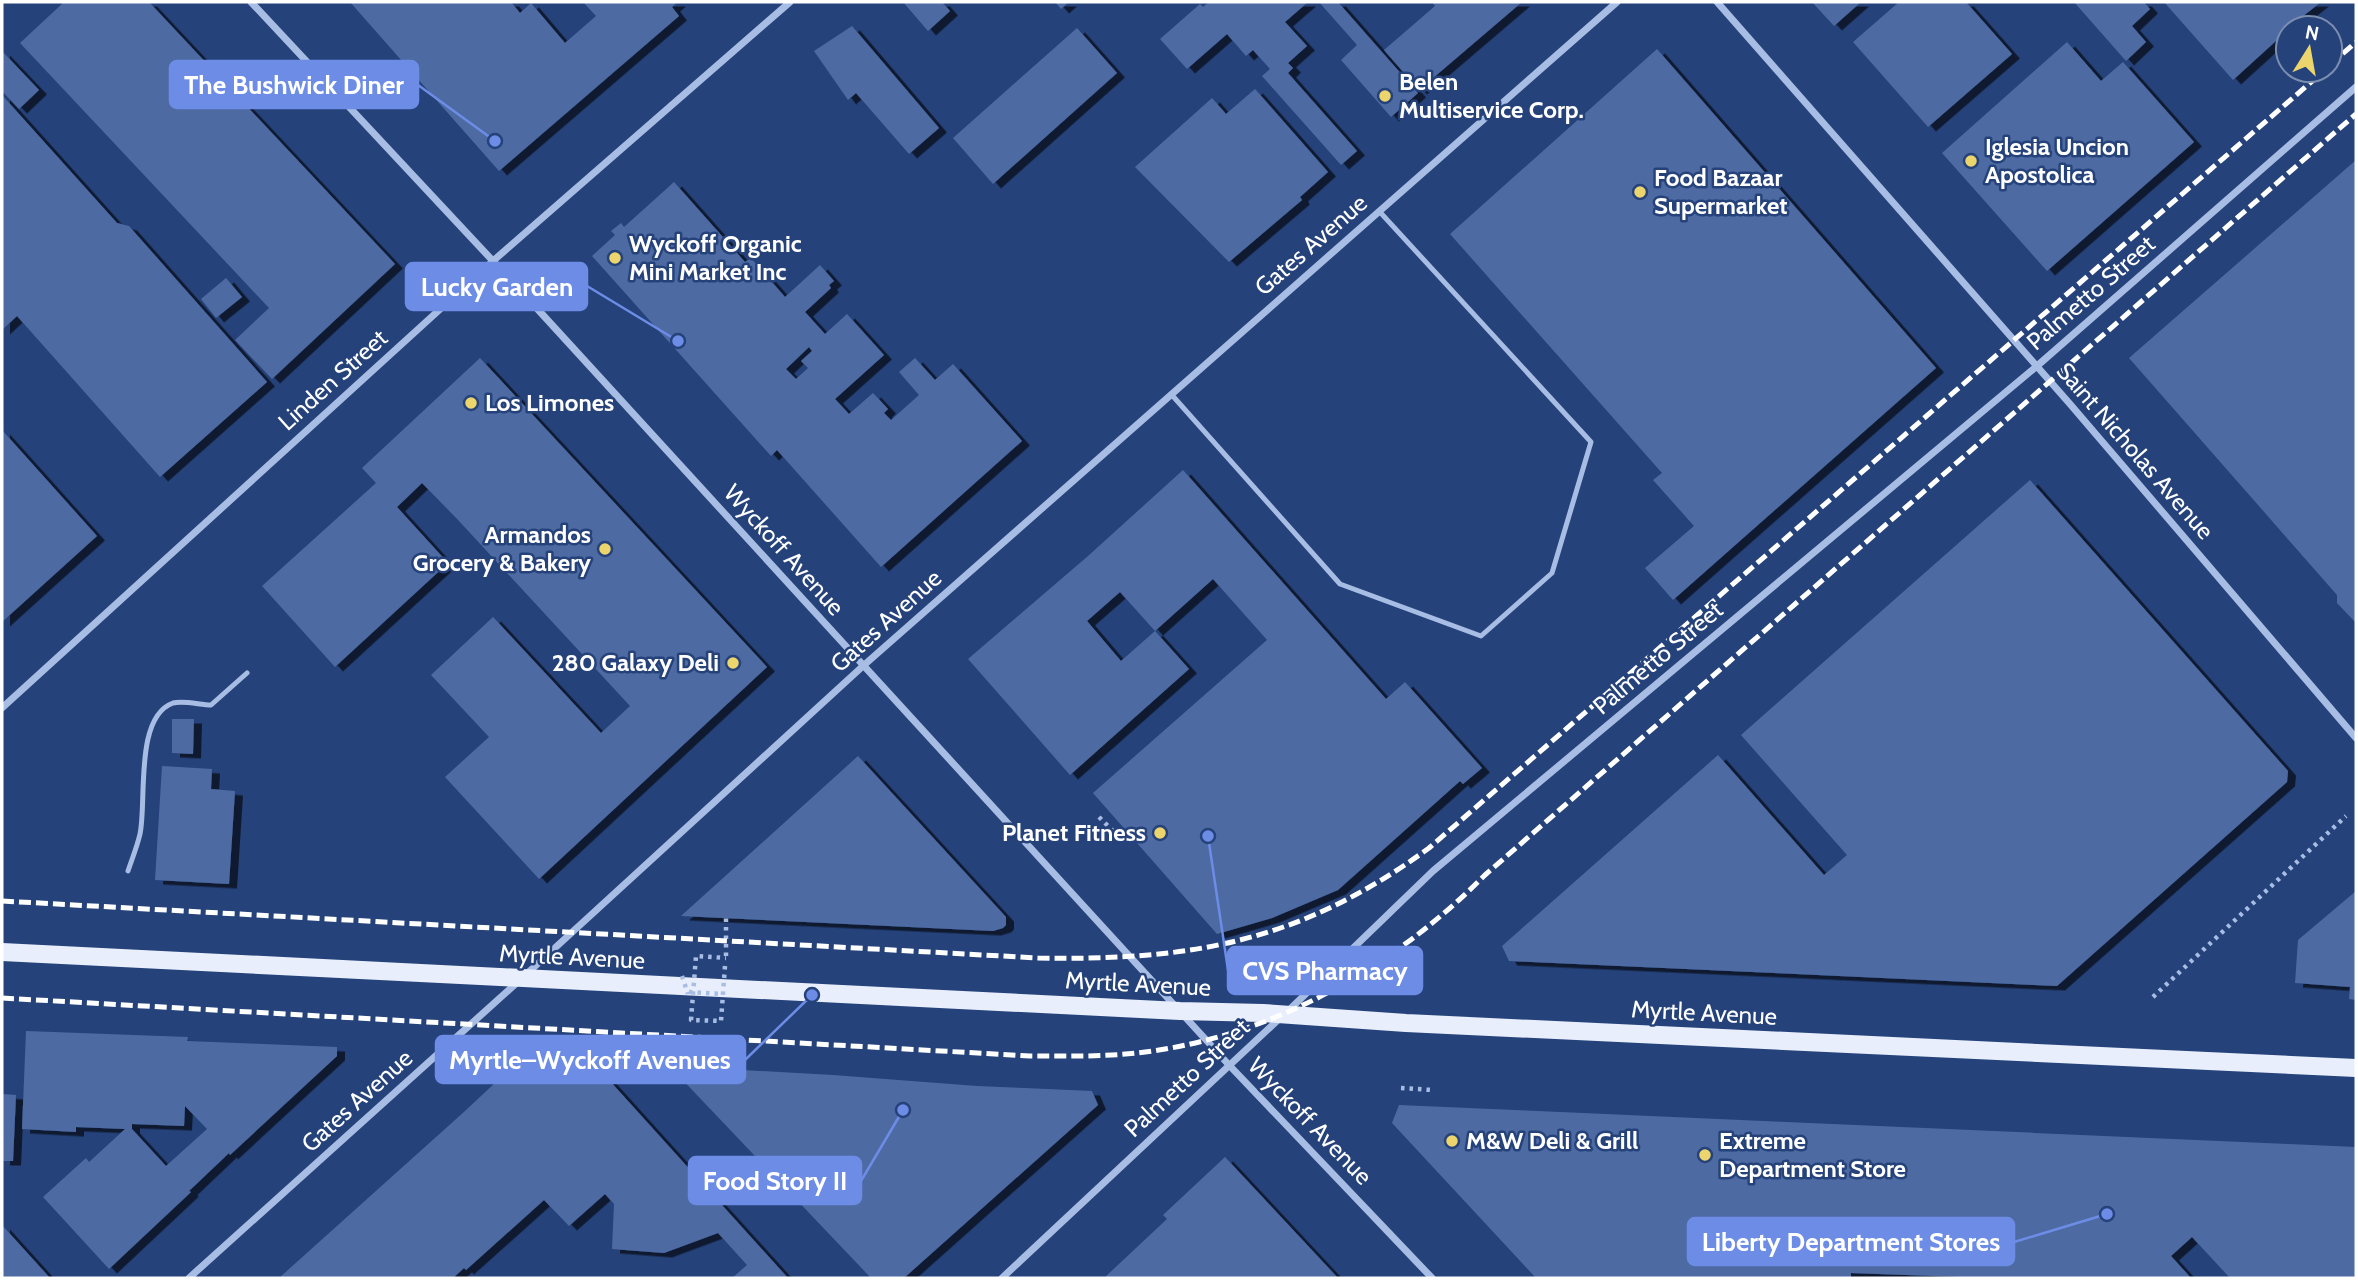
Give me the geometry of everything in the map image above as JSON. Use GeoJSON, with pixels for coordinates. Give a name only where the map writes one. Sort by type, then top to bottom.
{"type":"FeatureCollection","features":[{"type":"Feature","properties":{"kind":"main road","name":"Myrtle Avenue"},"geometry":{"type":"LineString","coordinates":[[2,952],[1283,1015],[1433,1025],[2356,1068]]}},
{"type":"Feature","properties":{"kind":"street","name":"Wyckoff Avenue"},"geometry":{"type":"LineString","coordinates":[[251,2],[493,261],[1229,1065],[1432,1278]]}},
{"type":"Feature","properties":{"kind":"street","name":"Linden Street"},"geometry":{"type":"LineString","coordinates":[[2,708],[493,261],[790,2]]}},
{"type":"Feature","properties":{"kind":"street","name":"Gates Avenue"},"geometry":{"type":"LineString","coordinates":[[189,1278],[863,666],[1617,2]]}},
{"type":"Feature","properties":{"kind":"street","name":"Saint Nicholas Avenue"},"geometry":{"type":"LineString","coordinates":[[1717,2],[2037,366],[2356,738]]}},
{"type":"Feature","properties":{"kind":"street","name":"Palmetto Street"},"geometry":{"type":"LineString","coordinates":[[1002,1278],[1433,871],[2037,366],[2356,86]]}},
{"type":"Feature","properties":{"kind":"lane"},"geometry":{"type":"LineString","coordinates":[[1171,394],[1340,584],[1481,636],[1552,573],[1591,442],[1379,211]]}},
{"type":"Feature","properties":{"kind":"lane"},"geometry":{"type":"LineString","coordinates":[[128,871],[140,833],[147,746],[158,714],[174,703],[211,705],[247,673]]}},
{"type":"Feature","properties":{"kind":"path"},"geometry":{"type":"LineString","coordinates":[[2152,997],[2346,816]]}},
{"type":"Feature","properties":{"kind":"path"},"geometry":{"type":"LineString","coordinates":[[1099,817],[1119,837]]}},
{"type":"Feature","properties":{"kind":"path"},"geometry":{"type":"LineString","coordinates":[[725,967],[721,1021],[691,1020],[696,956],[726,958],[726,918]]}},
{"type":"Feature","properties":{"kind":"path"},"geometry":{"type":"LineString","coordinates":[[682,976],[688,993],[723,994]]}},
{"type":"Feature","properties":{"kind":"path"},"geometry":{"type":"LineString","coordinates":[[1401,1088],[1432,1090]]}},
{"type":"Feature","properties":{"kind":"building"},"geometry":{"type":"Polygon","coordinates":[[[64,2],[149,2],[395,264],[272,379],[235,340],[269,308],[20,43],[64,2]]]}},
{"type":"Feature","properties":{"kind":"building"},"geometry":{"type":"Polygon","coordinates":[[[350,2],[511,2],[520,13],[531,3],[565,43],[596,16],[583,2],[678,2],[672,7],[679,16],[499,171],[350,2]]]}},
{"type":"Feature","properties":{"kind":"building"},"geometry":{"type":"Polygon","coordinates":[[[903,2],[942,2],[950,11],[928,31],[903,2]]]}},
{"type":"Feature","properties":{"kind":"building"},"geometry":{"type":"Polygon","coordinates":[[[1055,2],[1069,2],[1061,9],[1055,2]]]}},
{"type":"Feature","properties":{"kind":"building"},"geometry":{"type":"Polygon","coordinates":[[[1209,2],[1308,2],[1285,22],[1307,46],[1288,63],[1293,68],[1288,73],[1357,151],[1341,165],[1262,76],[1270,69],[1253,50],[1246,56],[1227,34],[1187,69],[1160,39],[1200,4],[1203,7],[1209,2]]]}},
{"type":"Feature","properties":{"kind":"building"},"geometry":{"type":"Polygon","coordinates":[[[1319,2],[1338,2],[1418,93],[1391,117],[1341,60],[1357,45],[1319,2]]]}},
{"type":"Feature","properties":{"kind":"building"},"geometry":{"type":"Polygon","coordinates":[[[1432,2],[1522,2],[1419,90],[1384,50],[1435,6],[1432,2]]]}},
{"type":"Feature","properties":{"kind":"building"},"geometry":{"type":"Polygon","coordinates":[[[1812,2],[1861,2],[1834,26],[1812,2]]]}},
{"type":"Feature","properties":{"kind":"building"},"geometry":{"type":"Polygon","coordinates":[[[1899,2],[1966,2],[2012,54],[1928,127],[1853,42],[1899,2]]]}},
{"type":"Feature","properties":{"kind":"building"},"geometry":{"type":"Polygon","coordinates":[[[2074,2],[2144,2],[2150,9],[2132,26],[2146,42],[2126,61],[2074,2]]]}},
{"type":"Feature","properties":{"kind":"building"},"geometry":{"type":"Polygon","coordinates":[[[2164,2],[2321,2],[2306,14],[2274,14],[2274,43],[2233,80],[2164,2]]]}},
{"type":"Feature","properties":{"kind":"building"},"geometry":{"type":"Polygon","coordinates":[[[852,26],[939,128],[909,154],[856,93],[848,100],[814,51],[852,26]]]}},
{"type":"Feature","properties":{"kind":"building"},"geometry":{"type":"Polygon","coordinates":[[[1077,28],[1117,73],[993,184],[953,138],[1077,28]]]}},
{"type":"Feature","properties":{"kind":"building"},"geometry":{"type":"Polygon","coordinates":[[[2067,42],[2101,81],[2123,62],[2194,142],[2047,271],[1942,153],[2067,42]]]}},
{"type":"Feature","properties":{"kind":"building"},"geometry":{"type":"Polygon","coordinates":[[[1657,49],[1936,368],[1673,600],[1645,568],[1694,526],[1653,480],[1662,473],[1450,234],[1657,49]]]}},
{"type":"Feature","properties":{"kind":"building"},"geometry":{"type":"Polygon","coordinates":[[[2,51],[39,90],[19,109],[2,91],[2,51]]]}},
{"type":"Feature","properties":{"kind":"building"},"geometry":{"type":"Polygon","coordinates":[[[1255,89],[1328,172],[1300,197],[1302,200],[1229,262],[1135,167],[1212,98],[1226,114],[1255,89]]]}},
{"type":"Feature","properties":{"kind":"building"},"geometry":{"type":"Polygon","coordinates":[[[2,95],[117,223],[129,226],[267,382],[160,477],[17,316],[2,330],[2,95]]]}},
{"type":"Feature","properties":{"kind":"building"},"geometry":{"type":"Polygon","coordinates":[[[2356,160],[2356,623],[2337,603],[2337,595],[2129,358],[2356,160]]]}},
{"type":"Feature","properties":{"kind":"building"},"geometry":{"type":"Polygon","coordinates":[[[674,182],[745,262],[751,258],[785,297],[820,265],[834,281],[829,285],[831,288],[805,312],[825,334],[847,314],[884,355],[835,399],[849,414],[873,393],[888,409],[884,413],[891,420],[919,395],[899,372],[915,358],[935,380],[953,364],[1022,441],[881,567],[777,450],[771,456],[592,256],[615,235],[611,231],[621,223],[624,227],[674,182]],[[809,347],[786,369],[796,379],[808,368],[801,361],[812,351],[809,347]]]}},
{"type":"Feature","properties":{"kind":"building"},"geometry":{"type":"Polygon","coordinates":[[[226,278],[242,297],[216,318],[201,299],[226,278]]]}},
{"type":"Feature","properties":{"kind":"building"},"geometry":{"type":"Polygon","coordinates":[[[480,358],[767,667],[539,879],[445,777],[489,737],[431,675],[493,617],[601,733],[630,706],[459,521],[422,483],[397,507],[448,563],[335,667],[262,586],[376,483],[362,468],[480,358]]]}},
{"type":"Feature","properties":{"kind":"building"},"geometry":{"type":"Polygon","coordinates":[[[2,430],[97,536],[2,622],[2,430]]]}},
{"type":"Feature","properties":{"kind":"building"},"geometry":{"type":"Polygon","coordinates":[[[1183,470],[1386,699],[1405,682],[1482,768],[1463,784],[1460,781],[1338,890],[1272,918],[1217,934],[1093,793],[1267,640],[1213,579],[1155,631],[1189,669],[1070,775],[968,659],[1183,470]],[[1120,592],[1087,621],[1121,661],[1155,631],[1120,592]]]}},
{"type":"Feature","properties":{"kind":"building"},"geometry":{"type":"Polygon","coordinates":[[[2030,480],[2288,771],[2287,782],[2057,986],[1509,961],[1502,946],[1718,755],[1824,875],[1847,855],[1741,735],[2030,480]]]}},
{"type":"Feature","properties":{"kind":"building"},"geometry":{"type":"Polygon","coordinates":[[[172,719],[194,719],[193,754],[172,753],[172,719]]]}},
{"type":"Feature","properties":{"kind":"building"},"geometry":{"type":"Polygon","coordinates":[[[858,756],[1006,917],[1006,925],[1003,928],[993,931],[681,916],[858,756]]]}},
{"type":"Feature","properties":{"kind":"building"},"geometry":{"type":"Polygon","coordinates":[[[162,766],[212,769],[211,789],[235,791],[229,884],[155,880],[162,766]]]}},
{"type":"Feature","properties":{"kind":"building"},"geometry":{"type":"Polygon","coordinates":[[[2356,891],[2356,1000],[2349,999],[2350,987],[2295,983],[2298,940],[2356,891]]]}},
{"type":"Feature","properties":{"kind":"building"},"geometry":{"type":"Polygon","coordinates":[[[26,1031],[188,1037],[187,1041],[337,1047],[337,1056],[230,1155],[229,1153],[109,1269],[43,1197],[86,1158],[89,1162],[125,1129],[76,1127],[76,1132],[22,1129],[26,1031]],[[185,1106],[184,1126],[132,1124],[132,1129],[166,1166],[207,1129],[185,1106]]]}},
{"type":"Feature","properties":{"kind":"building"},"geometry":{"type":"Polygon","coordinates":[[[555,1056],[590,1059],[788,1278],[732,1278],[747,1265],[718,1233],[664,1253],[612,1249],[614,1204],[605,1194],[569,1226],[544,1200],[466,1270],[464,1268],[453,1278],[279,1278],[465,1111],[497,1081],[494,1078],[515,1059],[552,1060],[555,1056]]]}},
{"type":"Feature","properties":{"kind":"building"},"geometry":{"type":"Polygon","coordinates":[[[679,1065],[977,1086],[1092,1091],[1098,1105],[904,1278],[871,1278],[676,1073],[679,1065]]]}},
{"type":"Feature","properties":{"kind":"building"},"geometry":{"type":"Polygon","coordinates":[[[2,1094],[16,1095],[13,1161],[2,1161],[2,1094]]]}},
{"type":"Feature","properties":{"kind":"building"},"geometry":{"type":"Polygon","coordinates":[[[1399,1105],[2356,1147],[2356,1278],[2230,1278],[2192,1237],[2171,1256],[2191,1278],[1989,1278],[1851,1273],[1851,1278],[1536,1278],[1392,1123],[1399,1105]]]}},
{"type":"Feature","properties":{"kind":"building"},"geometry":{"type":"Polygon","coordinates":[[[1225,1157],[1338,1278],[1104,1278],[1167,1219],[1163,1215],[1225,1157]]]}},
{"type":"Feature","properties":{"kind":"building"},"geometry":{"type":"Polygon","coordinates":[[[2,1225],[50,1278],[2,1278],[2,1225]]]}},
{"type":"Feature","properties":{"kind":"railway"},"geometry":{"type":"LineString","coordinates":[[2344,53],[2356,42]]}},
{"type":"Feature","properties":{"kind":"railway"},"geometry":{"type":"LineString","coordinates":[[2,901],[1038,958],[1147,955],[1196,949],[1244,939],[1290,924],[1336,905],[1382,880],[1429,848],[2309,84]]}},
{"type":"Feature","properties":{"kind":"railway"},"geometry":{"type":"LineString","coordinates":[[2,998],[1030,1056],[1123,1054],[1185,1045],[1234,1032],[1281,1015],[1326,994],[1369,968],[1449,909],[2356,114]]}},
{"type":"Feature","properties":{"kind":"place","name":"Belen Multiservice Corp."},"geometry":{"type":"Point","coordinates":[1385,96]}},
{"type":"Feature","properties":{"kind":"place","name":"The Bushwick Diner"},"geometry":{"type":"Point","coordinates":[495,141]}},
{"type":"Feature","properties":{"kind":"place","name":"Iglesia Uncion Apostolica"},"geometry":{"type":"Point","coordinates":[1971,161]}},
{"type":"Feature","properties":{"kind":"place","name":"Food Bazaar Supermarket"},"geometry":{"type":"Point","coordinates":[1640,192]}},
{"type":"Feature","properties":{"kind":"place","name":"Wyckoff Organic Mini Market Inc"},"geometry":{"type":"Point","coordinates":[615,258]}},
{"type":"Feature","properties":{"kind":"place","name":"Lucky Garden"},"geometry":{"type":"Point","coordinates":[678,341]}},
{"type":"Feature","properties":{"kind":"place","name":"Los Limones"},"geometry":{"type":"Point","coordinates":[471,403]}},
{"type":"Feature","properties":{"kind":"place","name":"Armandos Grocery & Bakery"},"geometry":{"type":"Point","coordinates":[605,549]}},
{"type":"Feature","properties":{"kind":"place","name":"280 Galaxy Deli"},"geometry":{"type":"Point","coordinates":[733,663]}},
{"type":"Feature","properties":{"kind":"place","name":"Planet Fitness"},"geometry":{"type":"Point","coordinates":[1160,833]}},
{"type":"Feature","properties":{"kind":"place","name":"CVS Pharmacy"},"geometry":{"type":"Point","coordinates":[1208,836]}},
{"type":"Feature","properties":{"kind":"place","name":"Myrtle–Wyckoff Avenues"},"geometry":{"type":"Point","coordinates":[812,995]}},
{"type":"Feature","properties":{"kind":"place","name":"Food Story II"},"geometry":{"type":"Point","coordinates":[903,1110]}},
{"type":"Feature","properties":{"kind":"place","name":"M&W Deli & Grill"},"geometry":{"type":"Point","coordinates":[1452,1141]}},
{"type":"Feature","properties":{"kind":"place","name":"Extreme Department Store"},"geometry":{"type":"Point","coordinates":[1705,1155]}},
{"type":"Feature","properties":{"kind":"place","name":"Liberty Department Stores"},"geometry":{"type":"Point","coordinates":[2107,1214]}}]}
